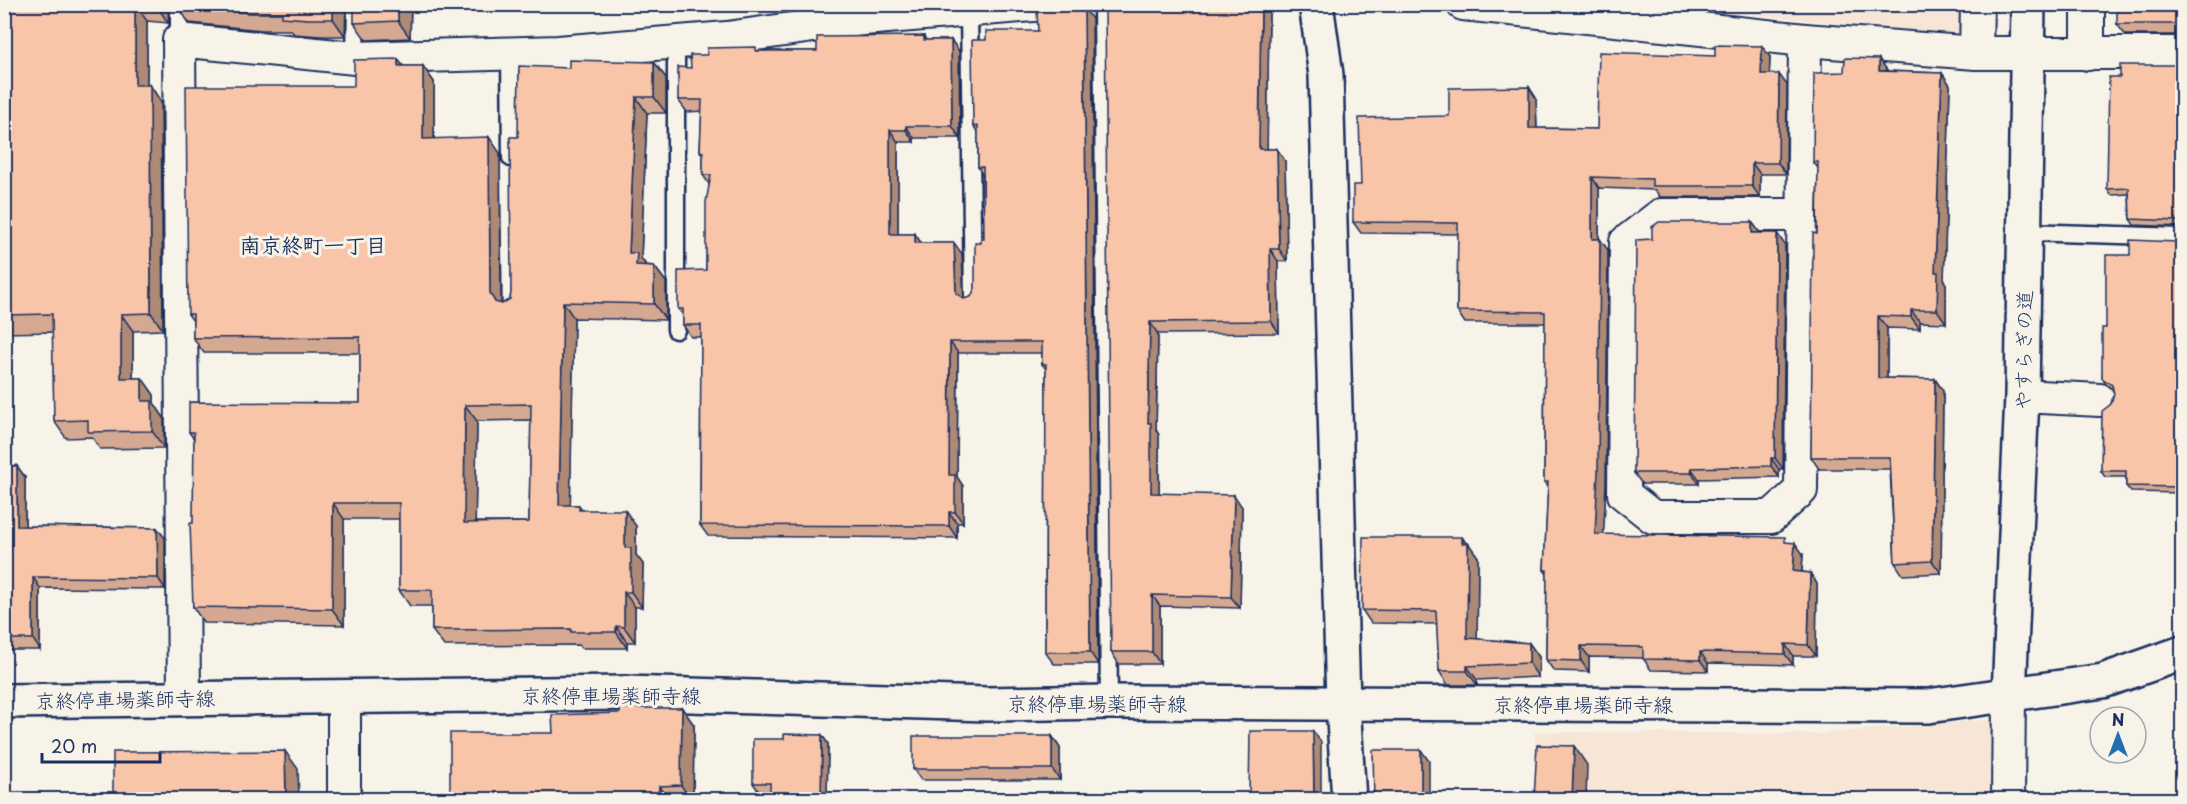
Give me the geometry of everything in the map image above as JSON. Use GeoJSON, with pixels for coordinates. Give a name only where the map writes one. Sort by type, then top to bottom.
{"type":"FeatureCollection","features":[{"type":"Feature","properties":{"kind":"main road"},"geometry":{"type":"LineString","coordinates":[[1316,4],[1326,75],[1343,704],[1349,800]]}},
{"type":"Feature","properties":{"kind":"main road","name":"やすらぎの道"},"geometry":{"type":"LineString","coordinates":[[2009,695],[2022,396],[2028,4]]}},
{"type":"Feature","properties":{"kind":"main road","name":"京終停車場薬師寺線"},"geometry":{"type":"LineString","coordinates":[[4,700],[625,693],[987,704],[1109,702],[1928,706],[2103,681],[2182,654]]}},
{"type":"Feature","properties":{"kind":"street"},"geometry":{"type":"LineString","coordinates":[[184,698],[179,40],[355,58],[510,53],[676,42],[863,18],[1046,4]]}},
{"type":"Feature","properties":{"kind":"street"},"geometry":{"type":"LineString","coordinates":[[1463,4],[1806,40],[1976,53],[2182,52]]}},
{"type":"Feature","properties":{"kind":"street"},"geometry":{"type":"LineString","coordinates":[[1976,53],[1977,4]]}},
{"type":"Feature","properties":{"kind":"street"},"geometry":{"type":"LineString","coordinates":[[2088,4],[2088,54]]}},
{"type":"Feature","properties":{"kind":"street"},"geometry":{"type":"LineString","coordinates":[[1802,215],[1661,215],[1626,242],[1624,494],[1653,517],[1771,517],[1801,490],[1802,215],[1806,40]]}},
{"type":"Feature","properties":{"kind":"street"},"geometry":{"type":"LineString","coordinates":[[2022,396],[2100,400]]}},
{"type":"Feature","properties":{"kind":"street"},"geometry":{"type":"LineString","coordinates":[[2008,800],[2009,695]]}},
{"type":"Feature","properties":{"kind":"street"},"geometry":{"type":"LineString","coordinates":[[344,697],[344,800]]}},
{"type":"Feature","properties":{"kind":"lane"},"geometry":{"type":"LineString","coordinates":[[179,4],[179,40]]}},
{"type":"Feature","properties":{"kind":"lane"},"geometry":{"type":"LineString","coordinates":[[355,58],[356,4]]}},
{"type":"Feature","properties":{"kind":"lane"},"geometry":{"type":"LineString","coordinates":[[1102,4],[1109,702]]}},
{"type":"Feature","properties":{"kind":"lane"},"geometry":{"type":"LineString","coordinates":[[969,11],[973,300]]}},
{"type":"Feature","properties":{"kind":"lane"},"geometry":{"type":"LineString","coordinates":[[676,42],[676,330]]}},
{"type":"Feature","properties":{"kind":"lane"},"geometry":{"type":"LineString","coordinates":[[510,53],[511,170]]}},
{"type":"Feature","properties":{"kind":"lane"},"geometry":{"type":"LineString","coordinates":[[2025,232],[2182,237]]}},
{"type":"Feature","properties":{"kind":"shaded area"},"geometry":{"type":"Polygon","coordinates":[[[1656,5],[1963,5],[1962,35],[1656,5]]]}},
{"type":"Feature","properties":{"kind":"shaded area"},"geometry":{"type":"Polygon","coordinates":[[[1997,719],[1995,799],[1534,800],[1535,732],[1819,734],[1997,719]]]}},
{"type":"Feature","properties":{"kind":"building"},"geometry":{"type":"Polygon","coordinates":[[[4,4],[135,4],[135,85],[150,85],[151,313],[121,314],[121,378],[142,378],[142,401],[152,401],[152,431],[88,432],[88,420],[54,421],[52,314],[4,315],[4,4]]]}},
{"type":"Feature","properties":{"kind":"building"},"geometry":{"type":"Polygon","coordinates":[[[177,4],[333,4],[333,19],[282,17],[282,13],[250,13],[178,6],[177,4]]]}},
{"type":"Feature","properties":{"kind":"building"},"geometry":{"type":"Polygon","coordinates":[[[354,4],[398,4],[398,21],[354,23],[354,4]]]}},
{"type":"Feature","properties":{"kind":"building"},"geometry":{"type":"Polygon","coordinates":[[[1051,4],[1073,4],[1074,8],[1084,8],[1090,652],[1045,652],[1046,364],[1042,364],[1042,342],[950,342],[949,475],[955,475],[955,512],[949,512],[949,526],[700,525],[701,325],[683,325],[683,309],[678,309],[678,271],[706,270],[706,202],[711,175],[703,175],[703,152],[700,151],[702,100],[678,100],[678,67],[691,68],[690,55],[707,55],[707,48],[756,47],[756,51],[817,51],[817,37],[924,36],[924,40],[951,40],[952,126],[906,126],[906,130],[890,130],[890,234],[915,234],[915,243],[954,243],[956,293],[964,299],[971,297],[975,288],[975,243],[981,243],[981,239],[984,239],[983,167],[978,167],[978,126],[973,126],[972,40],[986,40],[986,31],[1038,31],[1037,11],[1051,4]]]}},
{"type":"Feature","properties":{"kind":"building"},"geometry":{"type":"Polygon","coordinates":[[[1146,4],[1261,4],[1259,149],[1277,149],[1279,249],[1270,249],[1271,321],[1150,322],[1148,423],[1151,423],[1151,493],[1234,495],[1231,597],[1152,595],[1152,652],[1111,652],[1105,8],[1146,8],[1146,4]]]}},
{"type":"Feature","properties":{"kind":"building"},"geometry":{"type":"Polygon","coordinates":[[[2117,4],[2182,4],[2182,27],[2174,24],[2117,24],[2117,4]]]}},
{"type":"Feature","properties":{"kind":"building"},"geometry":{"type":"Polygon","coordinates":[[[1715,45],[1762,46],[1761,74],[1779,74],[1778,163],[1752,163],[1752,186],[1652,186],[1652,179],[1592,177],[1592,239],[1600,239],[1598,473],[1595,534],[1785,537],[1785,542],[1795,543],[1793,571],[1810,573],[1808,645],[1785,644],[1785,654],[1700,652],[1700,660],[1643,659],[1643,647],[1581,646],[1581,661],[1546,660],[1547,570],[1544,570],[1548,482],[1544,482],[1545,312],[1457,311],[1458,223],[1353,222],[1353,185],[1361,185],[1359,118],[1449,116],[1449,88],[1529,87],[1529,128],[1597,129],[1599,52],[1715,56],[1715,45]]]}},
{"type":"Feature","properties":{"kind":"building"},"geometry":{"type":"Polygon","coordinates":[[[1845,58],[1879,59],[1879,71],[1942,73],[1935,272],[1938,272],[1937,310],[1911,310],[1911,317],[1878,316],[1878,378],[1935,379],[1932,561],[1895,563],[1890,457],[1811,457],[1813,233],[1817,234],[1818,162],[1813,162],[1814,73],[1844,72],[1845,58]]]}},
{"type":"Feature","properties":{"kind":"building"},"geometry":{"type":"Polygon","coordinates":[[[398,59],[398,66],[423,66],[423,139],[489,137],[490,293],[495,302],[502,304],[510,299],[511,293],[510,137],[518,137],[519,66],[569,68],[569,60],[654,62],[654,97],[636,97],[629,253],[637,253],[636,265],[654,266],[654,304],[563,302],[559,505],[579,505],[579,510],[625,510],[625,548],[631,548],[631,592],[624,592],[624,627],[616,626],[616,632],[571,632],[571,629],[432,630],[432,590],[399,590],[399,503],[333,503],[332,609],[193,607],[190,523],[193,523],[194,432],[189,432],[189,402],[360,403],[360,337],[193,338],[193,314],[188,314],[186,86],[354,86],[354,60],[398,59]],[[531,404],[465,405],[464,523],[529,522],[531,404]]]}},
{"type":"Feature","properties":{"kind":"building"},"geometry":{"type":"Polygon","coordinates":[[[2182,64],[2182,222],[2130,219],[2129,188],[2107,189],[2109,77],[2120,77],[2120,65],[2182,64]]]}},
{"type":"Feature","properties":{"kind":"building"},"geometry":{"type":"Polygon","coordinates":[[[1659,222],[1752,222],[1752,233],[1777,233],[1775,458],[1771,458],[1771,466],[1691,468],[1692,473],[1634,473],[1636,240],[1652,239],[1652,227],[1659,222]]]}},
{"type":"Feature","properties":{"kind":"building"},"geometry":{"type":"Polygon","coordinates":[[[2182,239],[2182,487],[2126,486],[2126,471],[2101,471],[2102,411],[2111,404],[2114,394],[2112,385],[2102,378],[2102,328],[2106,328],[2106,255],[2130,255],[2130,240],[2178,242],[2182,239]]]}},
{"type":"Feature","properties":{"kind":"building"},"geometry":{"type":"Polygon","coordinates":[[[4,466],[17,466],[17,526],[157,528],[158,578],[33,577],[33,639],[4,639],[4,466]]]}},
{"type":"Feature","properties":{"kind":"building"},"geometry":{"type":"Polygon","coordinates":[[[1363,537],[1462,537],[1462,543],[1468,543],[1467,638],[1529,643],[1529,663],[1467,666],[1467,671],[1439,671],[1436,611],[1362,610],[1363,537]]]}},
{"type":"Feature","properties":{"kind":"building"},"geometry":{"type":"Polygon","coordinates":[[[620,708],[682,708],[681,785],[659,786],[658,800],[450,800],[450,733],[553,733],[552,715],[620,713],[620,708]]]}},
{"type":"Feature","properties":{"kind":"building"},"geometry":{"type":"Polygon","coordinates":[[[1250,731],[1313,731],[1314,800],[1249,800],[1250,731]]]}},
{"type":"Feature","properties":{"kind":"building"},"geometry":{"type":"Polygon","coordinates":[[[784,734],[822,735],[821,800],[770,800],[770,783],[753,783],[753,739],[784,739],[784,734]]]}},
{"type":"Feature","properties":{"kind":"building"},"geometry":{"type":"Polygon","coordinates":[[[913,736],[1052,736],[1052,769],[913,769],[913,736]]]}},
{"type":"Feature","properties":{"kind":"building"},"geometry":{"type":"Polygon","coordinates":[[[1537,745],[1574,746],[1572,800],[1534,800],[1537,745]]]}},
{"type":"Feature","properties":{"kind":"building"},"geometry":{"type":"Polygon","coordinates":[[[1373,750],[1421,750],[1421,800],[1374,800],[1373,750]]]}},
{"type":"Feature","properties":{"kind":"building"},"geometry":{"type":"Polygon","coordinates":[[[285,751],[286,800],[113,800],[113,752],[285,751]]]}},
{"type":"Feature","properties":{"kind":"district","name":"南京終町一丁目"},"geometry":{"type":"Point","coordinates":[313,244]}}]}
